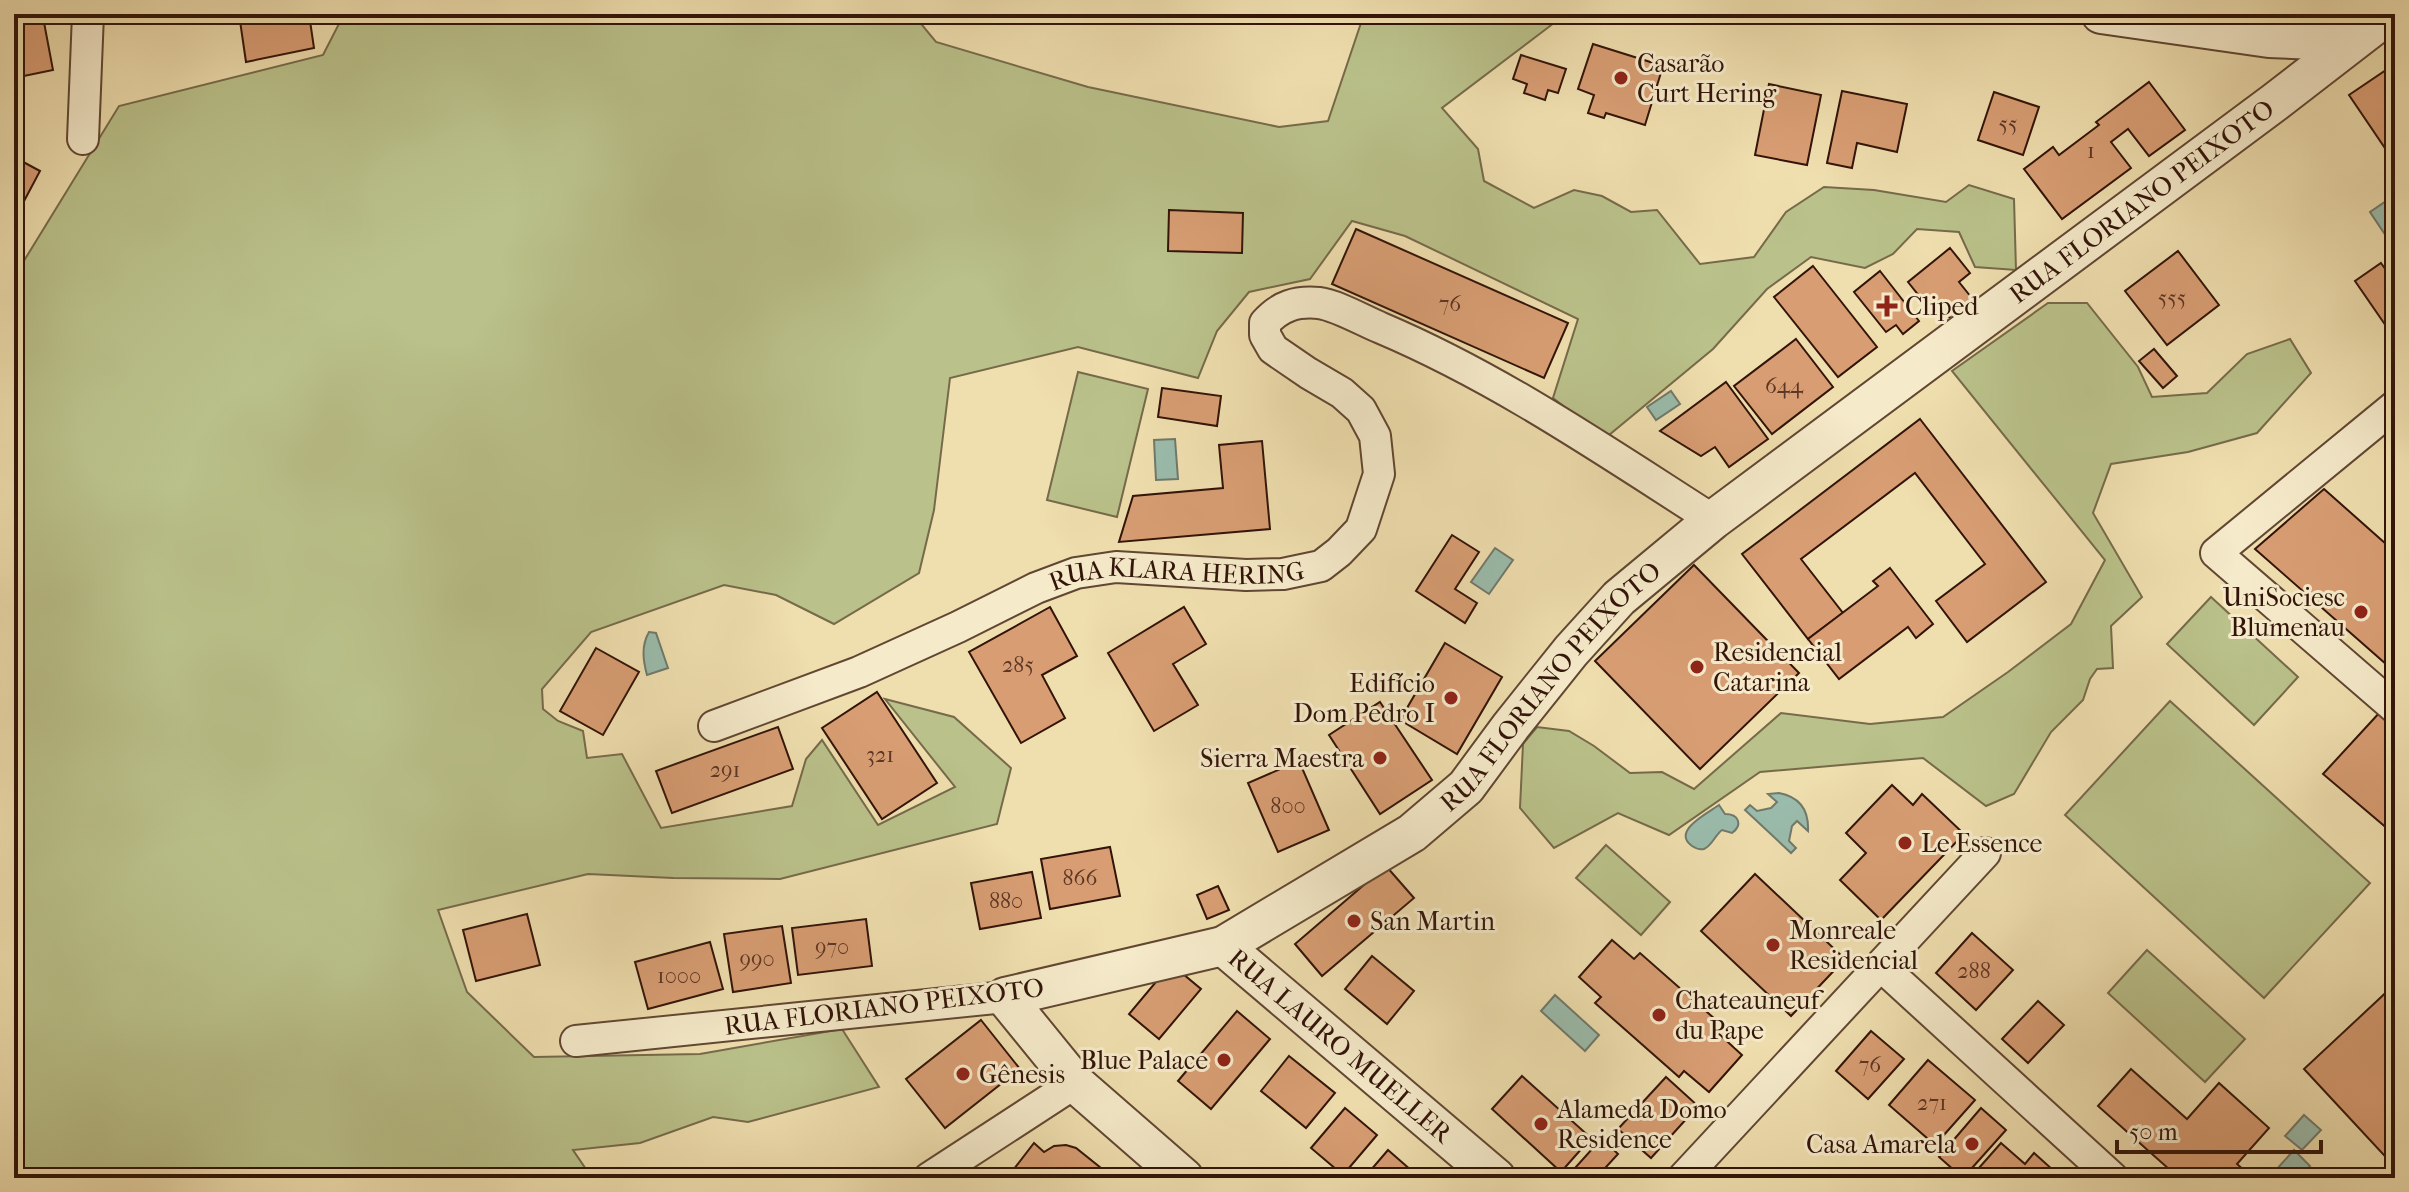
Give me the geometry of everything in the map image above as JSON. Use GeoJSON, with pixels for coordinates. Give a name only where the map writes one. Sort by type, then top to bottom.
{"type":"FeatureCollection","features":[{"type":"Feature","properties":{"kind":"street"},"geometry":{"type":"LineString","coordinates":[[83,139],[88,14]]}},
{"type":"Feature","properties":{"kind":"street"},"geometry":{"type":"LineString","coordinates":[[2101,14],[2269,38],[2316,40],[2384,19]]}},
{"type":"Feature","properties":{"kind":"street","name":"RUA FLORIANO PEIXOTO"},"geometry":{"type":"LineString","coordinates":[[576,1041],[1005,997],[1223,946],[1412,833],[1466,787],[1511,726],[1619,598],[1713,520],[2384,19]]}},
{"type":"Feature","properties":{"kind":"street","name":"RUA KLARA HERING"},"geometry":{"type":"LineString","coordinates":[[714,726],[859,672],[1036,588],[1076,573],[1116,567],[1246,575],[1283,574],[1321,566],[1361,529],[1379,474],[1375,436],[1361,410],[1342,393],[1273,349],[1265,335],[1265,323],[1275,311],[1293,303],[1322,303],[1435,351],[1526,401],[1713,520]]}},
{"type":"Feature","properties":{"kind":"street"},"geometry":{"type":"LineString","coordinates":[[2395,406],[2216,553],[2395,708]]}},
{"type":"Feature","properties":{"kind":"street"},"geometry":{"type":"LineString","coordinates":[[1683,1178],[1985,853]]}},
{"type":"Feature","properties":{"kind":"street","name":"RUA LAURO MUELLER"},"geometry":{"type":"LineString","coordinates":[[1223,946],[1496,1178]]}},
{"type":"Feature","properties":{"kind":"street"},"geometry":{"type":"LineString","coordinates":[[1881,966],[2113,1178]]}},
{"type":"Feature","properties":{"kind":"street"},"geometry":{"type":"LineString","coordinates":[[1005,997],[1075,1083],[1184,1178]]}},
{"type":"Feature","properties":{"kind":"street"},"geometry":{"type":"LineString","coordinates":[[929,1178],[1075,1083]]}},
{"type":"Feature","properties":{"kind":"green space"},"geometry":{"type":"Polygon","coordinates":[[[344,14],[913,14],[936,42],[1088,87],[1279,127],[1328,121],[1364,14],[1560,14],[1558,20],[1442,108],[1478,149],[1484,181],[1534,208],[1574,190],[1602,196],[1631,212],[1657,210],[1700,264],[1754,257],[1786,212],[1824,187],[1874,190],[1946,202],[1969,185],[2014,199],[2016,270],[1975,267],[1959,232],[1917,229],[1893,254],[1865,268],[1811,257],[1767,289],[1713,349],[1609,435],[1588,425],[1553,398],[1578,319],[1405,236],[1352,221],[1310,279],[1249,292],[1217,331],[1198,378],[1078,347],[950,378],[934,510],[919,573],[834,624],[776,595],[724,585],[591,632],[542,689],[543,709],[558,721],[583,731],[587,758],[622,754],[661,828],[792,806],[806,759],[822,740],[878,825],[955,787],[885,699],[954,717],[1011,768],[997,824],[780,879],[588,874],[438,910],[467,992],[534,1057],[700,1054],[842,1029],[879,1087],[748,1122],[713,1117],[640,1143],[573,1150],[592,1178],[14,1178],[14,277],[119,106],[323,55],[344,14]]]}},
{"type":"Feature","properties":{"kind":"green space"},"geometry":{"type":"Polygon","coordinates":[[[2048,303],[2087,303],[2138,367],[2152,397],[2207,393],[2247,354],[2290,339],[2311,373],[2257,433],[2188,452],[2111,464],[2093,513],[2142,597],[2111,626],[2113,668],[2097,669],[2083,700],[2051,732],[2014,794],[1986,806],[1923,758],[1760,772],[1669,835],[1618,813],[1554,848],[1520,808],[1523,744],[1537,727],[1569,731],[1630,773],[1662,772],[1694,789],[1781,713],[1870,724],[1943,717],[2071,624],[2105,560],[1952,371],[2048,303]]]}},
{"type":"Feature","properties":{"kind":"green space"},"geometry":{"type":"Polygon","coordinates":[[[1078,372],[1148,389],[1117,517],[1047,500],[1078,372]]]}},
{"type":"Feature","properties":{"kind":"green space"},"geometry":{"type":"Polygon","coordinates":[[[2211,597],[2298,677],[2254,725],[2167,644],[2211,597]]]}},
{"type":"Feature","properties":{"kind":"green space"},"geometry":{"type":"Polygon","coordinates":[[[2170,701],[2370,883],[2264,998],[2065,815],[2170,701]]]}},
{"type":"Feature","properties":{"kind":"green space"},"geometry":{"type":"Polygon","coordinates":[[[1606,845],[1670,902],[1641,935],[1576,878],[1606,845]]]}},
{"type":"Feature","properties":{"kind":"green space"},"geometry":{"type":"Polygon","coordinates":[[[2147,950],[2245,1039],[2205,1082],[2108,993],[2147,950]]]}},
{"type":"Feature","properties":{"kind":"shaded area"},"geometry":{"type":"Polygon","coordinates":[[[2395,195],[2395,217],[2392,220],[2395,225],[2384,233],[2370,212],[2395,195]]]}},
{"type":"Feature","properties":{"kind":"shaded area"},"geometry":{"type":"Polygon","coordinates":[[[1671,391],[1680,404],[1656,420],[1647,407],[1671,391]]]}},
{"type":"Feature","properties":{"kind":"shaded area"},"geometry":{"type":"Polygon","coordinates":[[[1175,439],[1178,479],[1156,480],[1154,440],[1175,439]]]}},
{"type":"Feature","properties":{"kind":"shaded area"},"geometry":{"type":"Polygon","coordinates":[[[1495,548],[1513,560],[1489,594],[1471,582],[1495,548]]]}},
{"type":"Feature","properties":{"kind":"shaded area"},"geometry":{"type":"Polygon","coordinates":[[[649,632],[656,633],[668,668],[647,675],[644,653],[649,632]]]}},
{"type":"Feature","properties":{"kind":"shaded area"},"geometry":{"type":"Polygon","coordinates":[[[1779,793],[1798,801],[1807,817],[1808,831],[1797,821],[1792,826],[1789,841],[1796,848],[1791,853],[1745,810],[1750,805],[1757,811],[1771,808],[1777,802],[1768,794],[1779,793]]]}},
{"type":"Feature","properties":{"kind":"shaded area"},"geometry":{"type":"Polygon","coordinates":[[[1719,805],[1725,814],[1738,820],[1735,830],[1732,833],[1722,830],[1704,849],[1692,846],[1687,840],[1688,829],[1719,805]]]}},
{"type":"Feature","properties":{"kind":"shaded area"},"geometry":{"type":"Polygon","coordinates":[[[1555,995],[1599,1035],[1585,1051],[1541,1011],[1555,995]]]}},
{"type":"Feature","properties":{"kind":"shaded area"},"geometry":{"type":"Polygon","coordinates":[[[2304,1115],[2321,1130],[2302,1150],[2285,1136],[2304,1115]]]}},
{"type":"Feature","properties":{"kind":"shaded area"},"geometry":{"type":"Polygon","coordinates":[[[2294,1150],[2310,1166],[2299,1178],[2283,1178],[2275,1171],[2294,1150]]]}},
{"type":"Feature","properties":{"kind":"building"},"geometry":{"type":"Polygon","coordinates":[[[239,14],[309,14],[314,48],[246,62],[239,14]]]}},
{"type":"Feature","properties":{"kind":"building"},"geometry":{"type":"Polygon","coordinates":[[[43,17],[53,70],[14,78],[14,22],[43,17]]]}},
{"type":"Feature","properties":{"kind":"building","name":"Casarão Curt Hering"},"geometry":{"type":"Polygon","coordinates":[[[1593,44],[1663,66],[1645,125],[1606,113],[1604,118],[1588,113],[1594,95],[1578,89],[1593,44]]]}},
{"type":"Feature","properties":{"kind":"building"},"geometry":{"type":"Polygon","coordinates":[[[1521,55],[1566,69],[1558,93],[1548,90],[1545,100],[1524,93],[1527,84],[1513,79],[1521,55]]]}},
{"type":"Feature","properties":{"kind":"building"},"geometry":{"type":"Polygon","coordinates":[[[2395,64],[2395,150],[2389,154],[2349,95],[2395,64]]]}},
{"type":"Feature","properties":{"kind":"building"},"geometry":{"type":"Polygon","coordinates":[[[2149,82],[2185,130],[2149,156],[2128,129],[2111,142],[2131,168],[2062,219],[2024,169],[2053,147],[2059,155],[2149,82]]]}},
{"type":"Feature","properties":{"kind":"building"},"geometry":{"type":"Polygon","coordinates":[[[1769,84],[1821,95],[1807,165],[1755,155],[1769,84]]]}},
{"type":"Feature","properties":{"kind":"building"},"geometry":{"type":"Polygon","coordinates":[[[1842,91],[1907,104],[1897,152],[1857,143],[1852,168],[1827,163],[1842,91]]]}},
{"type":"Feature","properties":{"kind":"building"},"geometry":{"type":"Polygon","coordinates":[[[1994,92],[2039,107],[2023,155],[1978,140],[1994,92]]]}},
{"type":"Feature","properties":{"kind":"building"},"geometry":{"type":"Polygon","coordinates":[[[14,157],[40,171],[14,220],[14,157]]]}},
{"type":"Feature","properties":{"kind":"building"},"geometry":{"type":"Polygon","coordinates":[[[1169,210],[1243,213],[1242,253],[1168,251],[1169,210]]]}},
{"type":"Feature","properties":{"kind":"building"},"geometry":{"type":"Polygon","coordinates":[[[1356,229],[1568,323],[1544,378],[1332,284],[1356,229]]]}},
{"type":"Feature","properties":{"kind":"building"},"geometry":{"type":"Polygon","coordinates":[[[1950,248],[1970,273],[1959,282],[1975,302],[1952,320],[1936,301],[1928,307],[1908,282],[1950,248]]]}},
{"type":"Feature","properties":{"kind":"building"},"geometry":{"type":"Polygon","coordinates":[[[2178,251],[2219,305],[2167,345],[2125,291],[2178,251]]]}},
{"type":"Feature","properties":{"kind":"building"},"geometry":{"type":"Polygon","coordinates":[[[2381,263],[2388,273],[2395,269],[2395,339],[2355,281],[2381,263]]]}},
{"type":"Feature","properties":{"kind":"building"},"geometry":{"type":"Polygon","coordinates":[[[1813,266],[1877,347],[1838,377],[1774,297],[1813,266]]]}},
{"type":"Feature","properties":{"kind":"building","name":"Cliped"},"geometry":{"type":"Polygon","coordinates":[[[1880,271],[1919,321],[1903,334],[1896,325],[1886,332],[1854,292],[1880,271]]]}},
{"type":"Feature","properties":{"kind":"building"},"geometry":{"type":"Polygon","coordinates":[[[1796,339],[1833,387],[1772,434],[1734,386],[1796,339]]]}},
{"type":"Feature","properties":{"kind":"building"},"geometry":{"type":"Polygon","coordinates":[[[2154,349],[2177,376],[2163,388],[2139,361],[2154,349]]]}},
{"type":"Feature","properties":{"kind":"building"},"geometry":{"type":"Polygon","coordinates":[[[1726,382],[1768,439],[1729,467],[1715,447],[1701,456],[1660,431],[1726,382]]]}},
{"type":"Feature","properties":{"kind":"building"},"geometry":{"type":"Polygon","coordinates":[[[1162,388],[1221,396],[1217,426],[1158,417],[1162,388]]]}},
{"type":"Feature","properties":{"kind":"building"},"geometry":{"type":"Polygon","coordinates":[[[1920,419],[2046,582],[1967,642],[1936,601],[1985,564],[1915,473],[1801,559],[1843,613],[1808,639],[1742,554],[1920,419]]]}},
{"type":"Feature","properties":{"kind":"building"},"geometry":{"type":"Polygon","coordinates":[[[1262,441],[1270,529],[1119,542],[1133,496],[1223,488],[1219,445],[1262,441]]]}},
{"type":"Feature","properties":{"kind":"building","name":"UniSociesc Blumenau"},"geometry":{"type":"Polygon","coordinates":[[[2324,489],[2395,552],[2395,672],[2255,549],[2324,489]]]}},
{"type":"Feature","properties":{"kind":"building"},"geometry":{"type":"Polygon","coordinates":[[[1452,535],[1479,552],[1455,589],[1477,603],[1465,623],[1416,591],[1452,535]]]}},
{"type":"Feature","properties":{"kind":"building","name":"Residencial Catarina"},"geometry":{"type":"Polygon","coordinates":[[[1694,565],[1799,673],[1700,769],[1595,661],[1694,565]]]}},
{"type":"Feature","properties":{"kind":"building"},"geometry":{"type":"Polygon","coordinates":[[[1890,568],[1933,624],[1916,638],[1908,627],[1839,679],[1808,639],[1878,586],[1873,581],[1890,568]]]}},
{"type":"Feature","properties":{"kind":"building"},"geometry":{"type":"Polygon","coordinates":[[[1050,607],[1077,656],[1042,675],[1065,718],[1021,743],[969,652],[1050,607]]]}},
{"type":"Feature","properties":{"kind":"building"},"geometry":{"type":"Polygon","coordinates":[[[1184,607],[1206,644],[1173,664],[1198,705],[1154,731],[1108,653],[1184,607]]]}},
{"type":"Feature","properties":{"kind":"building","name":"Edifício Dom Pedro I"},"geometry":{"type":"Polygon","coordinates":[[[1445,643],[1502,677],[1457,754],[1400,720],[1445,643]]]}},
{"type":"Feature","properties":{"kind":"building"},"geometry":{"type":"Polygon","coordinates":[[[596,648],[639,672],[603,735],[560,711],[596,648]]]}},
{"type":"Feature","properties":{"kind":"building"},"geometry":{"type":"Polygon","coordinates":[[[877,692],[937,783],[882,819],[822,728],[877,692]]]}},
{"type":"Feature","properties":{"kind":"building","name":"Sierra Maestra"},"geometry":{"type":"Polygon","coordinates":[[[1380,702],[1432,780],[1380,814],[1329,735],[1380,702]]]}},
{"type":"Feature","properties":{"kind":"building"},"geometry":{"type":"Polygon","coordinates":[[[2381,711],[2395,724],[2395,835],[2323,774],[2381,711]]]}},
{"type":"Feature","properties":{"kind":"building"},"geometry":{"type":"Polygon","coordinates":[[[778,727],[793,769],[672,813],[656,771],[778,727]]]}},
{"type":"Feature","properties":{"kind":"building"},"geometry":{"type":"Polygon","coordinates":[[[1299,761],[1329,830],[1278,852],[1248,783],[1299,761]]]}},
{"type":"Feature","properties":{"kind":"building","name":"Le Essence"},"geometry":{"type":"Polygon","coordinates":[[[1892,785],[1913,805],[1922,794],[1964,834],[1881,920],[1840,880],[1866,853],[1846,833],[1892,785]]]}},
{"type":"Feature","properties":{"kind":"building"},"geometry":{"type":"Polygon","coordinates":[[[1110,847],[1120,896],[1050,909],[1041,859],[1110,847]]]}},
{"type":"Feature","properties":{"kind":"building","name":"San Martin"},"geometry":{"type":"Polygon","coordinates":[[[1386,866],[1414,898],[1322,976],[1295,944],[1386,866]]]}},
{"type":"Feature","properties":{"kind":"building"},"geometry":{"type":"Polygon","coordinates":[[[1032,872],[1041,918],[980,929],[971,883],[1032,872]]]}},
{"type":"Feature","properties":{"kind":"building","name":"Monreale Residencial"},"geometry":{"type":"Polygon","coordinates":[[[1755,874],[1845,959],[1791,1016],[1701,931],[1755,874]]]}},
{"type":"Feature","properties":{"kind":"building"},"geometry":{"type":"Polygon","coordinates":[[[1218,886],[1229,910],[1207,919],[1197,895],[1218,886]]]}},
{"type":"Feature","properties":{"kind":"building"},"geometry":{"type":"Polygon","coordinates":[[[527,914],[540,965],[476,981],[463,930],[527,914]]]}},
{"type":"Feature","properties":{"kind":"building"},"geometry":{"type":"Polygon","coordinates":[[[866,919],[872,966],[798,975],[792,928],[866,919]]]}},
{"type":"Feature","properties":{"kind":"building"},"geometry":{"type":"Polygon","coordinates":[[[782,926],[791,983],[733,992],[724,934],[782,926]]]}},
{"type":"Feature","properties":{"kind":"building"},"geometry":{"type":"Polygon","coordinates":[[[1972,933],[2013,970],[1976,1010],[1936,973],[1972,933]]]}},
{"type":"Feature","properties":{"kind":"building","name":"Chateauneuf du Pape"},"geometry":{"type":"Polygon","coordinates":[[[1612,940],[1634,959],[1640,953],[1724,1027],[1718,1033],[1742,1055],[1709,1092],[1684,1071],[1679,1077],[1595,1003],[1601,997],[1579,977],[1612,940]]]}},
{"type":"Feature","properties":{"kind":"building"},"geometry":{"type":"Polygon","coordinates":[[[710,942],[723,989],[648,1009],[635,962],[710,942]]]}},
{"type":"Feature","properties":{"kind":"building"},"geometry":{"type":"Polygon","coordinates":[[[1372,956],[1414,991],[1387,1024],[1345,989],[1372,956]]]}},
{"type":"Feature","properties":{"kind":"building"},"geometry":{"type":"Polygon","coordinates":[[[1171,964],[1201,989],[1159,1039],[1129,1014],[1171,964]]]}},
{"type":"Feature","properties":{"kind":"building"},"geometry":{"type":"Polygon","coordinates":[[[2393,986],[2395,988],[2395,1167],[2304,1069],[2393,986]]]}},
{"type":"Feature","properties":{"kind":"building"},"geometry":{"type":"Polygon","coordinates":[[[2038,1001],[2064,1025],[2028,1063],[2002,1039],[2038,1001]]]}},
{"type":"Feature","properties":{"kind":"building","name":"Blue Palace"},"geometry":{"type":"Polygon","coordinates":[[[1237,1011],[1270,1039],[1211,1109],[1178,1081],[1237,1011]]]}},
{"type":"Feature","properties":{"kind":"building","name":"Gênesis"},"geometry":{"type":"Polygon","coordinates":[[[981,1020],[1020,1069],[945,1128],[906,1079],[981,1020]]]}},
{"type":"Feature","properties":{"kind":"building"},"geometry":{"type":"Polygon","coordinates":[[[1871,1031],[1904,1059],[1868,1099],[1836,1071],[1871,1031]]]}},
{"type":"Feature","properties":{"kind":"building"},"geometry":{"type":"Polygon","coordinates":[[[1289,1056],[1335,1093],[1306,1128],[1261,1091],[1289,1056]]]}},
{"type":"Feature","properties":{"kind":"building"},"geometry":{"type":"Polygon","coordinates":[[[1928,1060],[1975,1100],[1935,1145],[1889,1105],[1928,1060]]]}},
{"type":"Feature","properties":{"kind":"building"},"geometry":{"type":"Polygon","coordinates":[[[2131,1069],[2187,1119],[2219,1083],[2269,1128],[2237,1164],[2253,1178],[2179,1178],[2098,1106],[2131,1069]]]}},
{"type":"Feature","properties":{"kind":"building","name":"Alameda Domo Residence"},"geometry":{"type":"Polygon","coordinates":[[[1522,1076],[1591,1138],[1561,1172],[1492,1109],[1522,1076]]]}},
{"type":"Feature","properties":{"kind":"building"},"geometry":{"type":"Polygon","coordinates":[[[1666,1077],[1698,1106],[1651,1158],[1618,1129],[1666,1077]]]}},
{"type":"Feature","properties":{"kind":"building"},"geometry":{"type":"Polygon","coordinates":[[[1345,1108],[1377,1135],[1343,1175],[1311,1148],[1345,1108]]]}},
{"type":"Feature","properties":{"kind":"building","name":"Casa Amarela"},"geometry":{"type":"Polygon","coordinates":[[[1981,1108],[2006,1130],[1963,1178],[1939,1157],[1981,1108]]]}},
{"type":"Feature","properties":{"kind":"building"},"geometry":{"type":"Polygon","coordinates":[[[1602,1138],[1618,1154],[1596,1178],[1566,1178],[1602,1138]]]}},
{"type":"Feature","properties":{"kind":"building"},"geometry":{"type":"Polygon","coordinates":[[[1034,1143],[1044,1152],[1054,1146],[1076,1148],[1111,1176],[1007,1178],[1034,1143]]]}},
{"type":"Feature","properties":{"kind":"building"},"geometry":{"type":"Polygon","coordinates":[[[2001,1143],[2025,1164],[2034,1153],[2053,1170],[2046,1178],[1971,1177],[2001,1143]]]}},
{"type":"Feature","properties":{"kind":"building"},"geometry":{"type":"Polygon","coordinates":[[[1388,1150],[1420,1178],[1364,1178],[1388,1150]]]}},
{"type":"Feature","properties":{"kind":"place","name":"Casarão Curt Hering"},"geometry":{"type":"Point","coordinates":[1621,78]}},
{"type":"Feature","properties":{"kind":"place","name":"Cliped"},"geometry":{"type":"Point","coordinates":[1887,306]}},
{"type":"Feature","properties":{"kind":"place","name":"UniSociesc Blumenau"},"geometry":{"type":"Point","coordinates":[2361,612]}},
{"type":"Feature","properties":{"kind":"place","name":"Residencial Catarina"},"geometry":{"type":"Point","coordinates":[1697,667]}},
{"type":"Feature","properties":{"kind":"place","name":"Edifício Dom Pedro I"},"geometry":{"type":"Point","coordinates":[1451,698]}},
{"type":"Feature","properties":{"kind":"place","name":"Sierra Maestra"},"geometry":{"type":"Point","coordinates":[1380,758]}},
{"type":"Feature","properties":{"kind":"place","name":"Le Essence"},"geometry":{"type":"Point","coordinates":[1905,843]}},
{"type":"Feature","properties":{"kind":"place","name":"San Martin"},"geometry":{"type":"Point","coordinates":[1354,921]}},
{"type":"Feature","properties":{"kind":"place","name":"Monreale Residencial"},"geometry":{"type":"Point","coordinates":[1773,945]}},
{"type":"Feature","properties":{"kind":"place","name":"Chateauneuf du Pape"},"geometry":{"type":"Point","coordinates":[1659,1015]}},
{"type":"Feature","properties":{"kind":"place","name":"Blue Palace"},"geometry":{"type":"Point","coordinates":[1224,1060]}},
{"type":"Feature","properties":{"kind":"place","name":"Gênesis"},"geometry":{"type":"Point","coordinates":[963,1074]}},
{"type":"Feature","properties":{"kind":"place","name":"Alameda Domo Residence"},"geometry":{"type":"Point","coordinates":[1541,1124]}},
{"type":"Feature","properties":{"kind":"place","name":"Casa Amarela"},"geometry":{"type":"Point","coordinates":[1972,1144]}}]}
